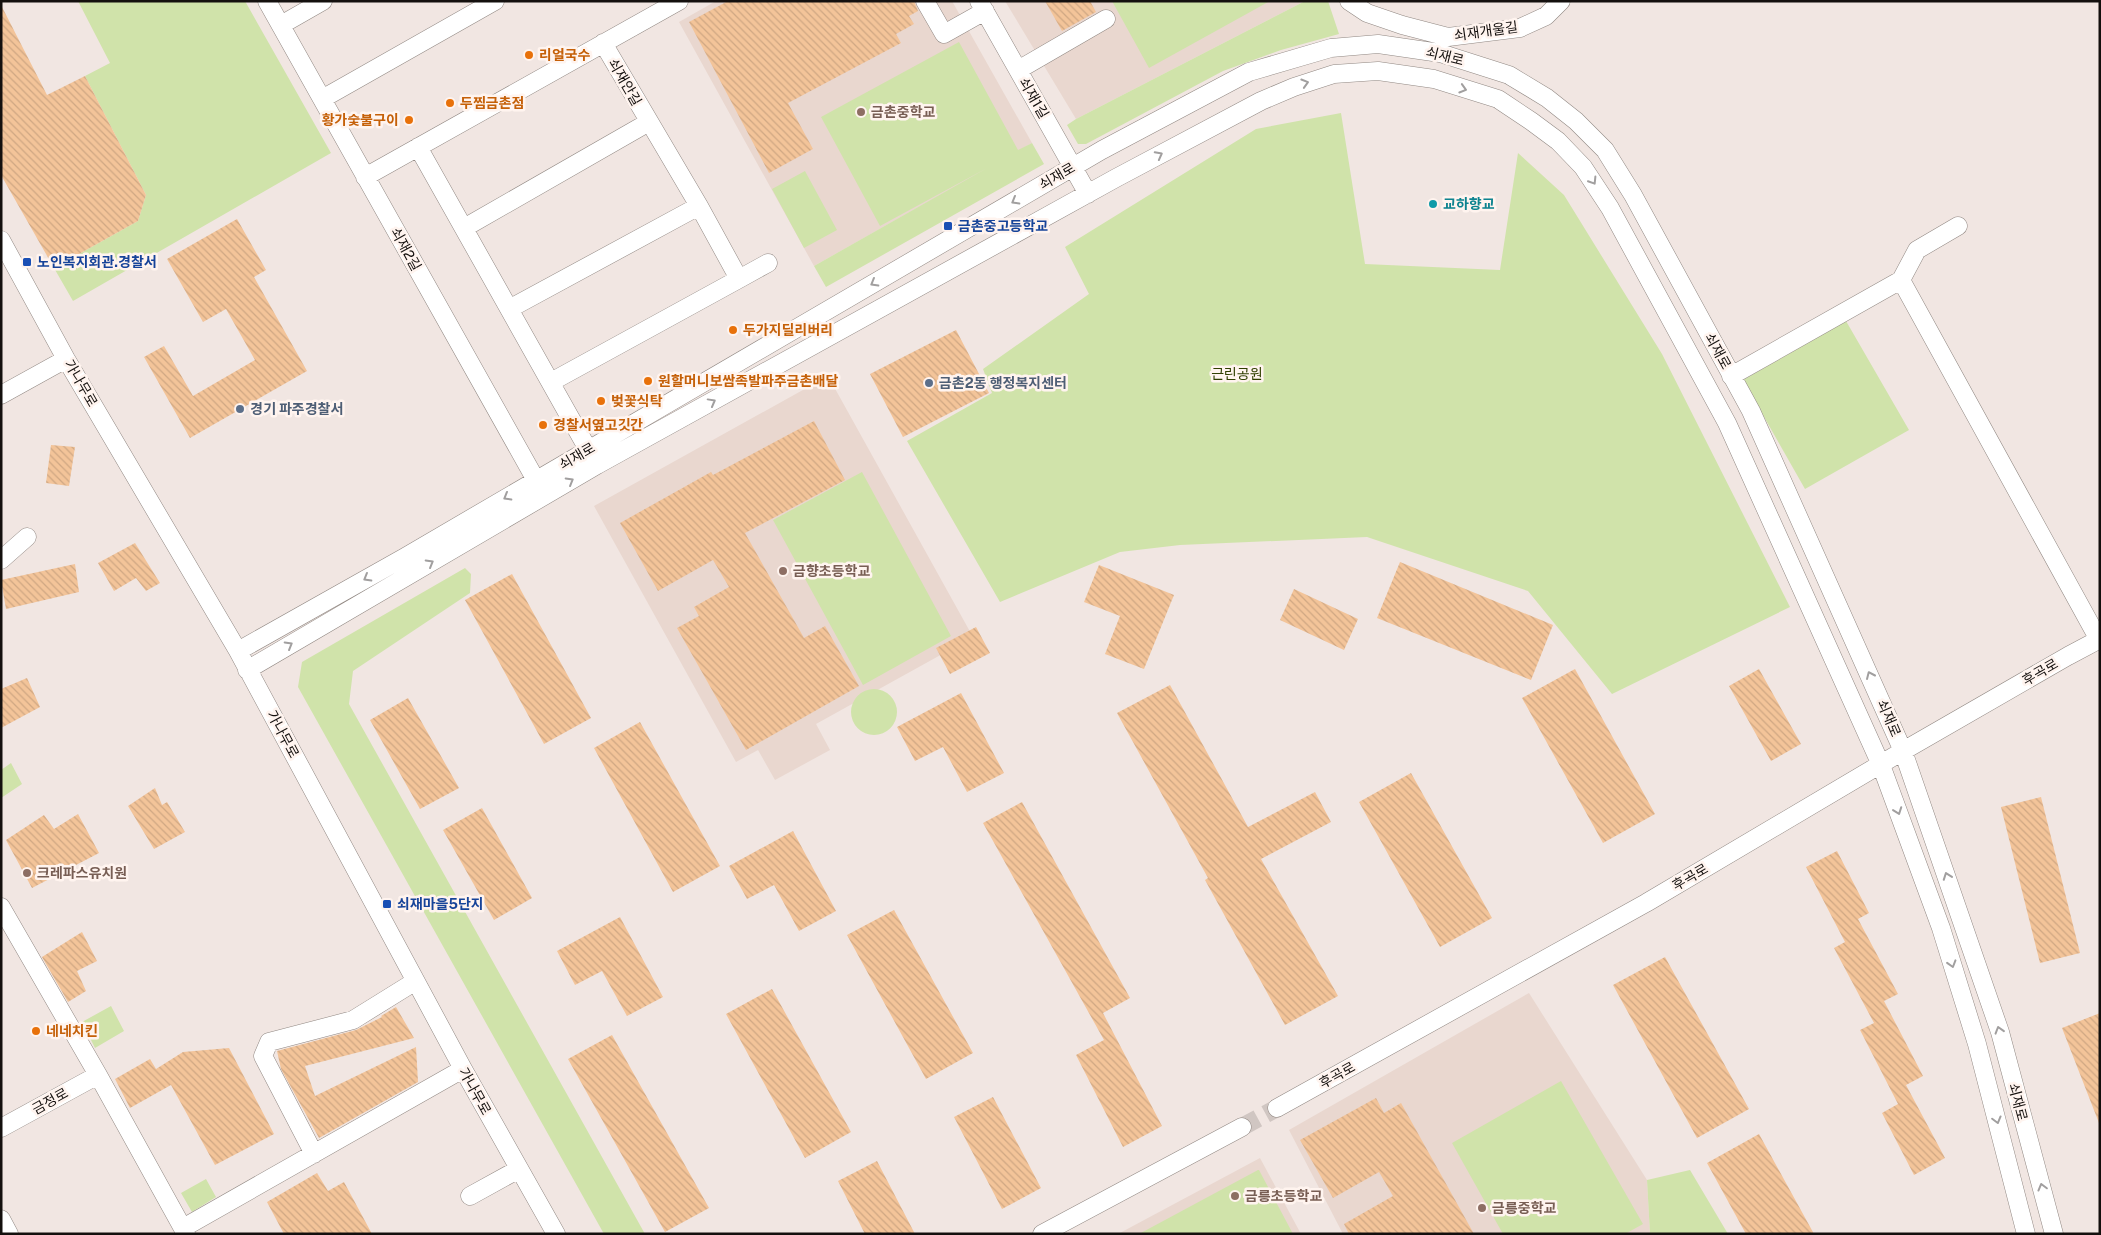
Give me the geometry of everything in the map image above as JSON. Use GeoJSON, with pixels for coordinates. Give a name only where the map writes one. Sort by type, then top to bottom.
{"type":"FeatureCollection","features":[{"type":"Feature","properties":{"kind":"street","name":"쇠재2길"},"geometry":{"type":"LineString","coordinates":[[267,1],[540,488]]}},
{"type":"Feature","properties":{"kind":"street"},"geometry":{"type":"LineString","coordinates":[[281,25],[323,1]]}},
{"type":"Feature","properties":{"kind":"street"},"geometry":{"type":"LineString","coordinates":[[322,99],[495,1]]}},
{"type":"Feature","properties":{"kind":"street"},"geometry":{"type":"LineString","coordinates":[[603,44],[679,1]]}},
{"type":"Feature","properties":{"kind":"street"},"geometry":{"type":"LineString","coordinates":[[925,1],[944,34],[982,6]]}},
{"type":"Feature","properties":{"kind":"street","name":"쇠재개울길"},"geometry":{"type":"LineString","coordinates":[[1349,1],[1367,13],[1402,25],[1448,37],[1520,28],[1546,16],[1562,1]]}},
{"type":"Feature","properties":{"kind":"street","name":"쇠재1길"},"geometry":{"type":"LineString","coordinates":[[982,6],[1088,194]]}},
{"type":"Feature","properties":{"kind":"street"},"geometry":{"type":"LineString","coordinates":[[1018,70],[1106,19]]}},
{"type":"Feature","properties":{"kind":"street","name":"쇠재안길"},"geometry":{"type":"LineString","coordinates":[[365,177],[603,44],[699,206],[739,279]]}},
{"type":"Feature","properties":{"kind":"street","name":"쇠재로"},"geometry":{"type":"LineString","coordinates":[[592,457],[1073,167],[1249,72],[1331,48],[1378,44],[1440,53],[1509,75],[1546,98],[1576,121],[1605,150],[1633,195],[1751,411],[1903,752],[2000,1032],[2054,1234]]}},
{"type":"Feature","properties":{"kind":"street","name":"쇠재로"},"geometry":{"type":"LineString","coordinates":[[592,457],[1261,101],[1294,86],[1334,74],[1378,71],[1434,79],[1498,99],[1531,120],[1558,141],[1583,167],[1610,208],[1731,432],[1881,765],[1941,928],[1977,1044],[2026,1234]]}},
{"type":"Feature","properties":{"kind":"street","name":"쇠재안길"},"geometry":{"type":"LineString","coordinates":[[464,228],[649,122]]}},
{"type":"Feature","properties":{"kind":"street"},"geometry":{"type":"LineString","coordinates":[[247,670],[592,457],[418,147]]}},
{"type":"Feature","properties":{"kind":"street"},"geometry":{"type":"LineString","coordinates":[[509,309],[699,206]]}},
{"type":"Feature","properties":{"kind":"street"},"geometry":{"type":"LineString","coordinates":[[1731,376],[1901,280],[1917,250],[1958,226]]}},
{"type":"Feature","properties":{"kind":"street","name":"가나무로"},"geometry":{"type":"LineString","coordinates":[[1,240],[66,359],[238,651],[463,1069],[556,1234]]}},
{"type":"Feature","properties":{"kind":"street"},"geometry":{"type":"LineString","coordinates":[[550,382],[768,264]]}},
{"type":"Feature","properties":{"kind":"street"},"geometry":{"type":"LineString","coordinates":[[1901,280],[2100,640]]}},
{"type":"Feature","properties":{"kind":"street"},"geometry":{"type":"LineString","coordinates":[[1,395],[66,359]]}},
{"type":"Feature","properties":{"kind":"street"},"geometry":{"type":"LineString","coordinates":[[238,651],[540,488]]}},
{"type":"Feature","properties":{"kind":"street"},"geometry":{"type":"LineString","coordinates":[[1,560],[27,537]]}},
{"type":"Feature","properties":{"kind":"street","name":"후곡로"},"geometry":{"type":"LineString","coordinates":[[1277,1108],[1646,904],[2068,656],[2100,640]]}},
{"type":"Feature","properties":{"kind":"street"},"geometry":{"type":"LineString","coordinates":[[1,907],[185,1231],[314,1154],[463,1069]]}},
{"type":"Feature","properties":{"kind":"street"},"geometry":{"type":"LineString","coordinates":[[314,1154],[263,1056],[269,1042],[353,1020],[411,984]]}},
{"type":"Feature","properties":{"kind":"street","name":"금정로"},"geometry":{"type":"LineString","coordinates":[[1,1128],[98,1075]]}},
{"type":"Feature","properties":{"kind":"street"},"geometry":{"type":"LineString","coordinates":[[1042,1234],[1242,1127]]}},
{"type":"Feature","properties":{"kind":"street"},"geometry":{"type":"LineString","coordinates":[[470,1196],[519,1169]]}},
{"type":"Feature","properties":{"kind":"street"},"geometry":{"type":"LineString","coordinates":[[1,1219],[9,1234]]}},
{"type":"Feature","properties":{"kind":"shaded area"},"geometry":{"type":"Polygon","coordinates":[[[716,1],[952,1],[1032,143],[814,266],[679,22],[716,1]]]}},
{"type":"Feature","properties":{"kind":"shaded area"},"geometry":{"type":"Polygon","coordinates":[[[1005,1],[1305,1],[1076,119],[1005,1]]]}},
{"type":"Feature","properties":{"kind":"shaded area","name":"금향초등학교"},"geometry":{"type":"Polygon","coordinates":[[[828,376],[973,637],[816,724],[830,750],[775,780],[758,750],[736,762],[594,506],[828,376]]]}},
{"type":"Feature","properties":{"kind":"shaded area"},"geometry":{"type":"Polygon","coordinates":[[[1529,993],[1647,1180],[1650,1234],[1343,1234],[1289,1130],[1529,993]]]}},
{"type":"Feature","properties":{"kind":"shaded area","name":"금릉초등학교"},"geometry":{"type":"Polygon","coordinates":[[[1260,1158],[1301,1234],[1118,1234],[1260,1158]]]}},
{"type":"Feature","properties":{"kind":"green space"},"geometry":{"type":"Polygon","coordinates":[[[78,1],[245,1],[331,153],[73,301],[54,268],[138,221],[146,195],[85,76],[110,63],[78,1]]]}},
{"type":"Feature","properties":{"kind":"green space"},"geometry":{"type":"Polygon","coordinates":[[[1112,1],[1270,1],[1149,68],[1112,1]]]}},
{"type":"Feature","properties":{"kind":"green space"},"geometry":{"type":"Polygon","coordinates":[[[1305,1],[1328,1],[1339,34],[1281,50],[1223,71],[1086,144],[1078,144],[1067,125],[1076,119],[1305,1]]]}},
{"type":"Feature","properties":{"kind":"green space"},"geometry":{"type":"Polygon","coordinates":[[[959,42],[1018,150],[1032,143],[1044,164],[826,287],[814,266],[987,168],[880,226],[821,117],[959,42]]]}},
{"type":"Feature","properties":{"kind":"green space","name":"근린공원"},"geometry":{"type":"Polygon","coordinates":[[[1341,113],[1365,264],[1500,270],[1518,153],[1564,195],[1662,354],[1790,607],[1612,694],[1528,591],[1367,537],[1180,545],[1120,552],[1000,602],[907,441],[992,393],[983,369],[1089,294],[1065,247],[1256,129],[1341,113]]]}},
{"type":"Feature","properties":{"kind":"green space"},"geometry":{"type":"Polygon","coordinates":[[[805,171],[837,230],[804,248],[772,189],[805,171]]]}},
{"type":"Feature","properties":{"kind":"green space"},"geometry":{"type":"Polygon","coordinates":[[[1846,321],[1909,430],[1805,489],[1743,380],[1846,321]]]}},
{"type":"Feature","properties":{"kind":"green space"},"geometry":{"type":"Polygon","coordinates":[[[862,472],[951,636],[863,685],[773,520],[862,472]]]}},
{"type":"Feature","properties":{"kind":"green space"},"geometry":{"type":"Polygon","coordinates":[[[465,568],[471,574],[470,593],[353,671],[349,704],[645,1234],[604,1234],[298,687],[302,662],[465,568]]]}},
{"type":"Feature","properties":{"kind":"green space"},"geometry":{"type":"Polygon","coordinates":[[[874,689],[887,693],[893,699],[897,712],[893,725],[887,731],[874,735],[861,731],[855,725],[851,712],[855,699],[861,693],[874,689]]]}},
{"type":"Feature","properties":{"kind":"green space"},"geometry":{"type":"Polygon","coordinates":[[[11,763],[22,784],[1,798],[1,770],[11,763]]]}},
{"type":"Feature","properties":{"kind":"green space"},"geometry":{"type":"Polygon","coordinates":[[[111,1006],[124,1031],[95,1048],[82,1022],[111,1006]]]}},
{"type":"Feature","properties":{"kind":"green space"},"geometry":{"type":"Polygon","coordinates":[[[1561,1081],[1643,1224],[1625,1234],[1503,1234],[1452,1143],[1561,1081]]]}},
{"type":"Feature","properties":{"kind":"green space","name":"금릉초등학교"},"geometry":{"type":"Polygon","coordinates":[[[1258,1170],[1293,1234],[1139,1234],[1258,1170]]]}},
{"type":"Feature","properties":{"kind":"green space"},"geometry":{"type":"Polygon","coordinates":[[[1690,1170],[1728,1234],[1650,1234],[1647,1180],[1690,1170]]]}},
{"type":"Feature","properties":{"kind":"green space"},"geometry":{"type":"Polygon","coordinates":[[[206,1179],[216,1197],[192,1212],[181,1193],[206,1179]]]}},
{"type":"Feature","properties":{"kind":"building"},"geometry":{"type":"Polygon","coordinates":[[[728,1],[914,1],[918,11],[909,16],[914,24],[896,34],[901,43],[788,103],[813,149],[769,173],[689,22],[728,1]]]}},
{"type":"Feature","properties":{"kind":"building"},"geometry":{"type":"Polygon","coordinates":[[[1045,1],[1090,1],[1096,12],[1062,31],[1045,1]]]}},
{"type":"Feature","properties":{"kind":"building"},"geometry":{"type":"Polygon","coordinates":[[[1,5],[47,95],[85,76],[146,195],[138,221],[54,268],[1,175],[1,5]]]}},
{"type":"Feature","properties":{"kind":"building"},"geometry":{"type":"Polygon","coordinates":[[[237,219],[266,270],[254,277],[307,371],[190,438],[144,357],[164,346],[193,396],[255,360],[226,309],[203,322],[167,259],[237,219]]]}},
{"type":"Feature","properties":{"kind":"building","name":"금촌2동 행정복지센터"},"geometry":{"type":"Polygon","coordinates":[[[956,330],[989,393],[903,437],[870,374],[956,330]]]}},
{"type":"Feature","properties":{"kind":"building"},"geometry":{"type":"Polygon","coordinates":[[[814,421],[845,480],[745,533],[804,638],[825,626],[859,686],[746,750],[677,628],[699,616],[694,607],[729,587],[713,560],[658,591],[620,523],[711,472],[713,475],[814,421]]]}},
{"type":"Feature","properties":{"kind":"building"},"geometry":{"type":"Polygon","coordinates":[[[51,445],[75,447],[69,486],[46,483],[51,445]]]}},
{"type":"Feature","properties":{"kind":"building"},"geometry":{"type":"Polygon","coordinates":[[[135,543],[160,583],[146,591],[136,578],[114,591],[98,563],[135,543]]]}},
{"type":"Feature","properties":{"kind":"building"},"geometry":{"type":"Polygon","coordinates":[[[1400,562],[1553,625],[1531,680],[1377,618],[1400,562]]]}},
{"type":"Feature","properties":{"kind":"building"},"geometry":{"type":"Polygon","coordinates":[[[75,564],[79,592],[6,609],[1,580],[75,564]]]}},
{"type":"Feature","properties":{"kind":"building"},"geometry":{"type":"Polygon","coordinates":[[[1099,565],[1174,595],[1144,669],[1105,654],[1120,616],[1084,602],[1099,565]]]}},
{"type":"Feature","properties":{"kind":"building"},"geometry":{"type":"Polygon","coordinates":[[[512,574],[591,718],[544,744],[465,600],[512,574]]]}},
{"type":"Feature","properties":{"kind":"building"},"geometry":{"type":"Polygon","coordinates":[[[1294,589],[1358,619],[1344,650],[1280,620],[1294,589]]]}},
{"type":"Feature","properties":{"kind":"building"},"geometry":{"type":"Polygon","coordinates":[[[976,627],[990,653],[950,674],[936,648],[976,627]]]}},
{"type":"Feature","properties":{"kind":"building"},"geometry":{"type":"Polygon","coordinates":[[[1575,669],[1655,814],[1603,843],[1522,698],[1575,669]]]}},
{"type":"Feature","properties":{"kind":"building"},"geometry":{"type":"Polygon","coordinates":[[[1759,669],[1801,744],[1771,761],[1729,686],[1759,669]]]}},
{"type":"Feature","properties":{"kind":"building"},"geometry":{"type":"Polygon","coordinates":[[[27,678],[40,707],[1,728],[1,689],[27,678]]]}},
{"type":"Feature","properties":{"kind":"building"},"geometry":{"type":"Polygon","coordinates":[[[1170,685],[1248,827],[1315,792],[1331,822],[1261,859],[1338,996],[1285,1025],[1205,880],[1208,878],[1117,713],[1170,685]]]}},
{"type":"Feature","properties":{"kind":"building"},"geometry":{"type":"Polygon","coordinates":[[[961,693],[1004,773],[967,792],[943,747],[915,761],[897,727],[961,693]]]}},
{"type":"Feature","properties":{"kind":"building"},"geometry":{"type":"Polygon","coordinates":[[[408,698],[459,788],[420,809],[370,720],[408,698]]]}},
{"type":"Feature","properties":{"kind":"building"},"geometry":{"type":"Polygon","coordinates":[[[640,722],[720,866],[673,892],[594,748],[640,722]]]}},
{"type":"Feature","properties":{"kind":"building"},"geometry":{"type":"Polygon","coordinates":[[[1411,773],[1492,918],[1440,947],[1359,802],[1411,773]]]}},
{"type":"Feature","properties":{"kind":"building"},"geometry":{"type":"Polygon","coordinates":[[[155,788],[162,805],[167,802],[185,832],[154,849],[128,806],[155,788]]]}},
{"type":"Feature","properties":{"kind":"building"},"geometry":{"type":"Polygon","coordinates":[[[2041,797],[2080,953],[2040,963],[2001,807],[2041,797]]]}},
{"type":"Feature","properties":{"kind":"building"},"geometry":{"type":"Polygon","coordinates":[[[1022,802],[1130,998],[1103,1013],[1162,1126],[1123,1147],[1076,1055],[1104,1040],[983,823],[1022,802]]]}},
{"type":"Feature","properties":{"kind":"building"},"geometry":{"type":"Polygon","coordinates":[[[482,808],[532,898],[494,920],[443,830],[482,808]]]}},
{"type":"Feature","properties":{"kind":"building"},"geometry":{"type":"Polygon","coordinates":[[[78,814],[99,853],[32,888],[6,840],[44,815],[54,829],[78,814]]]}},
{"type":"Feature","properties":{"kind":"building"},"geometry":{"type":"Polygon","coordinates":[[[793,831],[836,911],[799,931],[774,885],[747,899],[729,866],[793,831]]]}},
{"type":"Feature","properties":{"kind":"building"},"geometry":{"type":"Polygon","coordinates":[[[1837,851],[1869,913],[1858,919],[1898,994],[1884,1001],[1923,1076],[1906,1085],[1945,1158],[1914,1175],[1882,1113],[1898,1104],[1860,1030],[1874,1023],[1834,948],[1845,942],[1806,867],[1837,851]]]}},
{"type":"Feature","properties":{"kind":"building"},"geometry":{"type":"Polygon","coordinates":[[[894,910],[973,1053],[926,1079],[847,935],[894,910]]]}},
{"type":"Feature","properties":{"kind":"building"},"geometry":{"type":"Polygon","coordinates":[[[620,917],[663,997],[627,1016],[602,971],[575,985],[557,951],[620,917]]]}},
{"type":"Feature","properties":{"kind":"building"},"geometry":{"type":"Polygon","coordinates":[[[82,932],[97,961],[77,971],[86,991],[68,1002],[42,957],[82,932]]]}},
{"type":"Feature","properties":{"kind":"building"},"geometry":{"type":"Polygon","coordinates":[[[1665,957],[1749,1109],[1697,1138],[1613,985],[1665,957]]]}},
{"type":"Feature","properties":{"kind":"building"},"geometry":{"type":"Polygon","coordinates":[[[772,989],[851,1132],[805,1158],[726,1014],[772,989]]]}},
{"type":"Feature","properties":{"kind":"building"},"geometry":{"type":"Polygon","coordinates":[[[396,1007],[414,1038],[305,1066],[315,1096],[416,1047],[418,1082],[319,1138],[281,1069],[277,1051],[356,1030],[382,1017],[396,1007]]]}},
{"type":"Feature","properties":{"kind":"building"},"geometry":{"type":"Polygon","coordinates":[[[2100,1013],[2100,1123],[2099,1123],[2062,1028],[2100,1013]]]}},
{"type":"Feature","properties":{"kind":"building"},"geometry":{"type":"Polygon","coordinates":[[[612,1035],[709,1208],[665,1232],[568,1059],[612,1035]]]}},
{"type":"Feature","properties":{"kind":"building"},"geometry":{"type":"Polygon","coordinates":[[[229,1048],[274,1134],[215,1165],[171,1085],[130,1108],[115,1079],[150,1059],[156,1069],[183,1052],[229,1048]]]}},
{"type":"Feature","properties":{"kind":"building"},"geometry":{"type":"Polygon","coordinates":[[[993,1097],[1041,1188],[1002,1209],[954,1117],[993,1097]]]}},
{"type":"Feature","properties":{"kind":"building"},"geometry":{"type":"Polygon","coordinates":[[[1376,1098],[1384,1113],[1401,1103],[1474,1234],[1349,1234],[1344,1224],[1393,1196],[1379,1172],[1333,1198],[1300,1140],[1376,1098]]]}},
{"type":"Feature","properties":{"kind":"building"},"geometry":{"type":"Polygon","coordinates":[[[1759,1134],[1814,1234],[1746,1234],[1707,1163],[1759,1134]]]}},
{"type":"Feature","properties":{"kind":"building"},"geometry":{"type":"Polygon","coordinates":[[[877,1161],[915,1234],[865,1234],[838,1181],[877,1161]]]}},
{"type":"Feature","properties":{"kind":"building"},"geometry":{"type":"Polygon","coordinates":[[[317,1173],[328,1191],[344,1182],[372,1234],[284,1234],[267,1202],[317,1173]]]}},
{"type":"Feature","properties":{"kind":"tunnel"},"geometry":{"type":"LineString","coordinates":[[1242,1127],[1277,1108]]}},
{"type":"Feature","properties":{"kind":"place","name":"리얼국수"},"geometry":{"type":"Point","coordinates":[529,55]}},
{"type":"Feature","properties":{"kind":"place","name":"두찜금촌점"},"geometry":{"type":"Point","coordinates":[450,103]}},
{"type":"Feature","properties":{"kind":"place","name":"금촌중학교"},"geometry":{"type":"Point","coordinates":[861,112]}},
{"type":"Feature","properties":{"kind":"place","name":"황가숯불구이"},"geometry":{"type":"Point","coordinates":[409,120]}},
{"type":"Feature","properties":{"kind":"place","name":"교하향교"},"geometry":{"type":"Point","coordinates":[1433,204]}},
{"type":"Feature","properties":{"kind":"place","name":"금촌중고등학교"},"geometry":{"type":"Point","coordinates":[948,226]}},
{"type":"Feature","properties":{"kind":"place","name":"노인복지회관.경찰서"},"geometry":{"type":"Point","coordinates":[27,262]}},
{"type":"Feature","properties":{"kind":"place","name":"두가지딜리버리"},"geometry":{"type":"Point","coordinates":[733,330]}},
{"type":"Feature","properties":{"kind":"place","name":"원할머니보쌈족발파주금촌배달"},"geometry":{"type":"Point","coordinates":[648,381]}},
{"type":"Feature","properties":{"kind":"place","name":"금촌2동 행정복지센터"},"geometry":{"type":"Point","coordinates":[929,383]}},
{"type":"Feature","properties":{"kind":"place","name":"벚꽃식탁"},"geometry":{"type":"Point","coordinates":[601,401]}},
{"type":"Feature","properties":{"kind":"place","name":"경기 파주경찰서"},"geometry":{"type":"Point","coordinates":[240,409]}},
{"type":"Feature","properties":{"kind":"place","name":"경찰서옆고깃간"},"geometry":{"type":"Point","coordinates":[543,425]}},
{"type":"Feature","properties":{"kind":"place","name":"금향초등학교"},"geometry":{"type":"Point","coordinates":[783,571]}},
{"type":"Feature","properties":{"kind":"place","name":"크레파스유치원"},"geometry":{"type":"Point","coordinates":[27,873]}},
{"type":"Feature","properties":{"kind":"place","name":"쇠재마을5단지"},"geometry":{"type":"Point","coordinates":[387,904]}},
{"type":"Feature","properties":{"kind":"place","name":"네네치킨"},"geometry":{"type":"Point","coordinates":[36,1031]}},
{"type":"Feature","properties":{"kind":"place","name":"금릉초등학교"},"geometry":{"type":"Point","coordinates":[1235,1196]}},
{"type":"Feature","properties":{"kind":"place","name":"금릉중학교"},"geometry":{"type":"Point","coordinates":[1482,1208]}}]}
